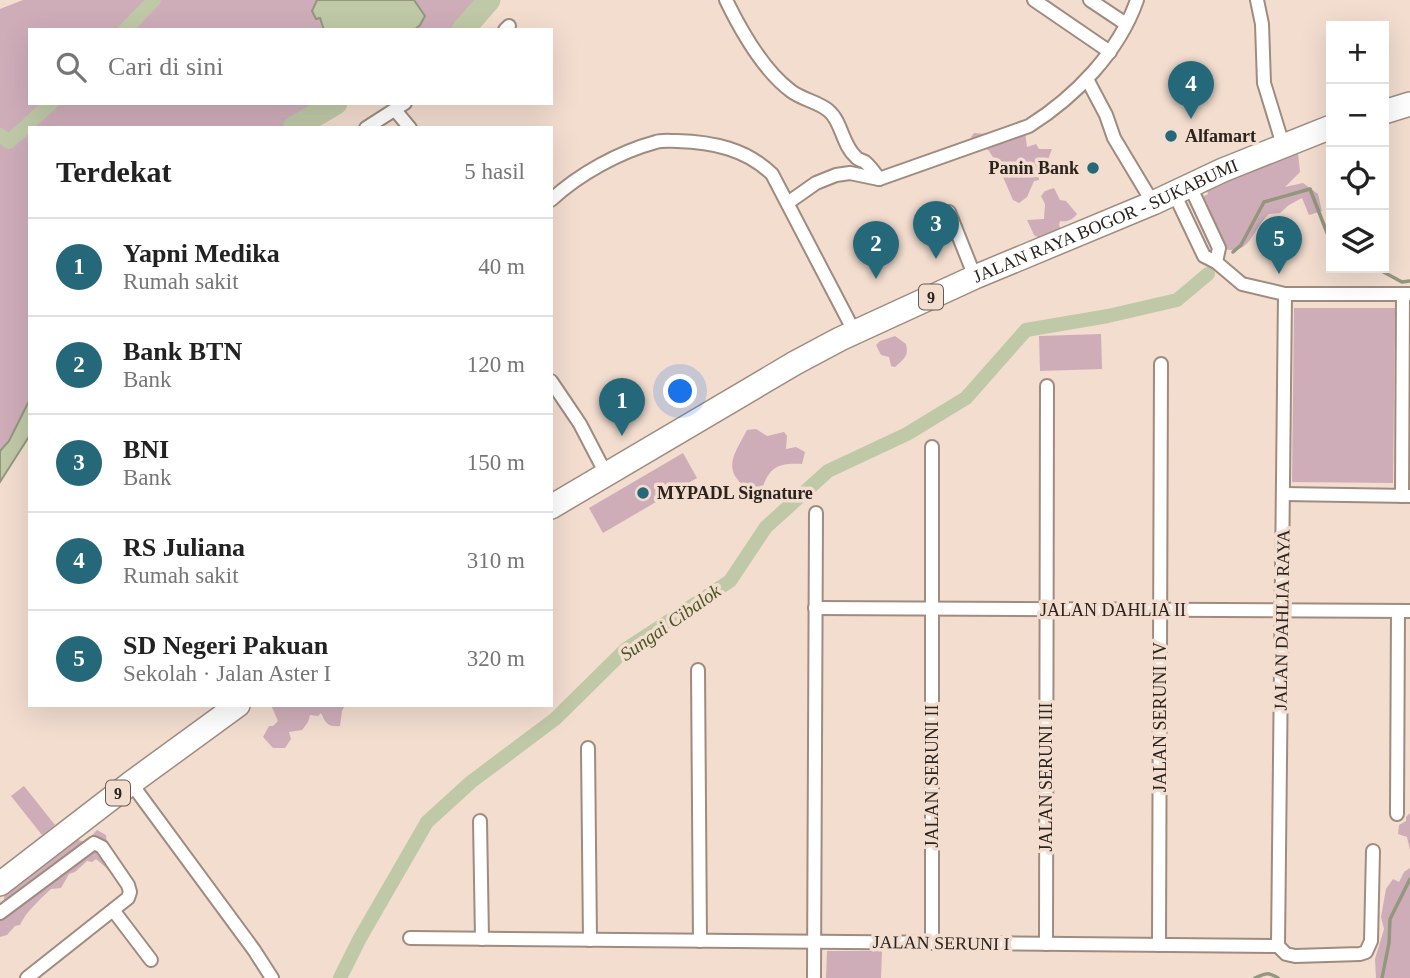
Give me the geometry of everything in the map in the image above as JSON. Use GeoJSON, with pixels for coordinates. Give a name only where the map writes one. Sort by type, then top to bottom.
{"type":"FeatureCollection","features":[{"type":"Feature","properties":{"kind":"highway"},"geometry":{"type":"LineString","coordinates":[[1389,110],[1410,104]]}},
{"type":"Feature","properties":{"kind":"highway","name":"JALAN RAYA BOGOR - SUKABUMI"},"geometry":{"type":"LineString","coordinates":[[553,506],[795,363],[855,333],[975,277],[1326,129]]}},
{"type":"Feature","properties":{"kind":"highway","name":"9"},"geometry":{"type":"LineString","coordinates":[[0,884],[235,707]]}},
{"type":"Feature","properties":{"kind":"street"},"geometry":{"type":"LineString","coordinates":[[726,0],[746,39],[785,87],[801,99],[826,108],[833,115],[840,133],[855,157],[866,163],[879,179]]}},
{"type":"Feature","properties":{"kind":"street"},"geometry":{"type":"LineString","coordinates":[[1090,0],[1126,24]]}},
{"type":"Feature","properties":{"kind":"street"},"geometry":{"type":"LineString","coordinates":[[789,202],[816,183],[836,175],[850,173],[879,179],[1030,126],[1050,113],[1087,79],[1110,52],[1137,0]]}},
{"type":"Feature","properties":{"kind":"street"},"geometry":{"type":"LineString","coordinates":[[1257,0],[1262,24],[1264,82],[1283,145]]}},
{"type":"Feature","properties":{"kind":"street"},"geometry":{"type":"LineString","coordinates":[[1041,2],[1110,52]]}},
{"type":"Feature","properties":{"kind":"street"},"geometry":{"type":"LineString","coordinates":[[1087,79],[1106,115],[1114,138],[1172,194],[1219,248],[1216,262],[1242,284],[1285,294],[1407,294],[1406,496],[1283,494]]}},
{"type":"Feature","properties":{"kind":"street"},"geometry":{"type":"LineString","coordinates":[[369,126],[400,106],[409,126]]}},
{"type":"Feature","properties":{"kind":"street"},"geometry":{"type":"LineString","coordinates":[[553,196],[594,169],[658,141],[700,142],[742,153],[759,161],[772,174],[789,202],[855,333]]}},
{"type":"Feature","properties":{"kind":"street"},"geometry":{"type":"LineString","coordinates":[[949,212],[975,277]]}},
{"type":"Feature","properties":{"kind":"street","name":"JALAN DAHLIA RAYA"},"geometry":{"type":"LineString","coordinates":[[1278,946],[1285,294]]}},
{"type":"Feature","properties":{"kind":"street","name":"JALAN SERUNI IV"},"geometry":{"type":"LineString","coordinates":[[1159,945],[1161,364]]}},
{"type":"Feature","properties":{"kind":"street"},"geometry":{"type":"LineString","coordinates":[[553,385],[580,424],[606,474]]}},
{"type":"Feature","properties":{"kind":"street","name":"JALAN SERUNI III"},"geometry":{"type":"LineString","coordinates":[[1046,944],[1047,386]]}},
{"type":"Feature","properties":{"kind":"street","name":"JALAN SERUNI II"},"geometry":{"type":"LineString","coordinates":[[932,447],[932,943]]}},
{"type":"Feature","properties":{"kind":"street"},"geometry":{"type":"LineString","coordinates":[[814,978],[816,513]]}},
{"type":"Feature","properties":{"kind":"street","name":"JALAN DAHLIA II"},"geometry":{"type":"LineString","coordinates":[[815,608],[1404,611]]}},
{"type":"Feature","properties":{"kind":"street"},"geometry":{"type":"LineString","coordinates":[[1396,814],[1404,611]]}},
{"type":"Feature","properties":{"kind":"street"},"geometry":{"type":"LineString","coordinates":[[698,670],[700,941]]}},
{"type":"Feature","properties":{"kind":"street"},"geometry":{"type":"LineString","coordinates":[[588,748],[590,940]]}},
{"type":"Feature","properties":{"kind":"street"},"geometry":{"type":"LineString","coordinates":[[131,783],[272,978]]}},
{"type":"Feature","properties":{"kind":"street"},"geometry":{"type":"LineString","coordinates":[[480,821],[482,939]]}},
{"type":"Feature","properties":{"kind":"street"},"geometry":{"type":"LineString","coordinates":[[0,913],[94,843],[102,847],[130,888],[128,898],[27,978]]}},
{"type":"Feature","properties":{"kind":"street","name":"JALAN SERUNI I"},"geometry":{"type":"LineString","coordinates":[[410,938],[1278,946],[1286,954],[1295,956],[1360,954],[1366,952],[1371,941],[1373,851]]}},
{"type":"Feature","properties":{"kind":"street"},"geometry":{"type":"LineString","coordinates":[[113,910],[152,960]]}},
{"type":"Feature","properties":{"kind":"shaded area"},"geometry":{"type":"Polygon","coordinates":[[[23,0],[489,0],[465,28],[28,28],[28,105],[334,105],[297,126],[28,126],[28,403],[9,441],[0,451],[0,9],[23,0]]]}},
{"type":"Feature","properties":{"kind":"shaded area"},"geometry":{"type":"Polygon","coordinates":[[[317,0],[414,0],[425,16],[416,28],[323,28],[320,18],[316,19],[312,11],[317,0]]]}},
{"type":"Feature","properties":{"kind":"shaded area"},"geometry":{"type":"Polygon","coordinates":[[[1025,132],[1027,147],[1036,144],[1039,149],[1052,149],[1047,162],[1050,164],[1050,172],[1039,175],[1039,180],[1034,181],[1027,197],[1019,203],[1013,200],[1003,177],[1007,171],[1001,162],[996,162],[989,151],[971,137],[974,133],[1000,135],[1025,132]]]}},
{"type":"Feature","properties":{"kind":"shaded area"},"geometry":{"type":"Polygon","coordinates":[[[1287,146],[1298,153],[1300,172],[1285,187],[1303,183],[1318,194],[1322,211],[1309,215],[1302,198],[1280,213],[1269,214],[1244,246],[1230,250],[1219,248],[1196,201],[1208,194],[1205,182],[1221,175],[1235,179],[1243,165],[1257,169],[1261,158],[1287,146]]]}},
{"type":"Feature","properties":{"kind":"shaded area"},"geometry":{"type":"Polygon","coordinates":[[[1054,188],[1060,200],[1066,201],[1077,214],[1070,220],[1060,221],[1062,232],[1049,234],[1041,239],[1034,235],[1027,220],[1044,219],[1045,204],[1041,196],[1045,191],[1054,188]]]}},
{"type":"Feature","properties":{"kind":"shaded area"},"geometry":{"type":"Polygon","coordinates":[[[1294,308],[1395,308],[1393,483],[1292,482],[1294,308]]]}},
{"type":"Feature","properties":{"kind":"shaded area"},"geometry":{"type":"Polygon","coordinates":[[[1101,334],[1102,369],[1040,371],[1039,336],[1101,334]]]}},
{"type":"Feature","properties":{"kind":"shaded area"},"geometry":{"type":"Polygon","coordinates":[[[895,336],[906,344],[907,352],[895,367],[891,366],[889,357],[881,355],[876,345],[895,336]]]}},
{"type":"Feature","properties":{"kind":"shaded area"},"geometry":{"type":"Polygon","coordinates":[[[28,403],[28,438],[0,482],[0,451],[9,441],[28,403]]]}},
{"type":"Feature","properties":{"kind":"shaded area"},"geometry":{"type":"Polygon","coordinates":[[[756,429],[767,436],[784,432],[787,436],[786,449],[796,447],[805,452],[802,464],[778,467],[763,486],[752,492],[736,477],[732,464],[747,430],[756,429]]]}},
{"type":"Feature","properties":{"kind":"shaded area","name":"MYPADL Signature"},"geometry":{"type":"Polygon","coordinates":[[[683,453],[697,478],[603,533],[589,508],[683,453]]]}},
{"type":"Feature","properties":{"kind":"shaded area"},"geometry":{"type":"Polygon","coordinates":[[[272,707],[344,707],[340,726],[328,724],[321,713],[318,716],[310,715],[302,730],[289,732],[291,739],[285,748],[273,748],[263,737],[269,726],[278,721],[272,707]]]}},
{"type":"Feature","properties":{"kind":"shaded area"},"geometry":{"type":"Polygon","coordinates":[[[24,786],[55,825],[42,835],[11,796],[24,786]]]}},
{"type":"Feature","properties":{"kind":"shaded area"},"geometry":{"type":"Polygon","coordinates":[[[1410,813],[1410,850],[1407,837],[1398,834],[1399,825],[1406,821],[1410,813]]]}},
{"type":"Feature","properties":{"kind":"shaded area"},"geometry":{"type":"Polygon","coordinates":[[[97,830],[106,835],[107,844],[125,877],[117,881],[96,859],[87,861],[69,874],[61,888],[51,889],[29,911],[20,925],[0,937],[0,903],[4,900],[5,888],[74,839],[85,842],[97,830]]]}},
{"type":"Feature","properties":{"kind":"shaded area"},"geometry":{"type":"Polygon","coordinates":[[[1410,868],[1410,978],[1376,978],[1375,959],[1384,929],[1381,917],[1386,889],[1393,879],[1399,882],[1404,872],[1410,868]]]}},
{"type":"Feature","properties":{"kind":"shaded area"},"geometry":{"type":"Polygon","coordinates":[[[827,951],[882,951],[881,978],[826,978],[827,951]]]}},
{"type":"Feature","properties":{"kind":"waterway"},"geometry":{"type":"LineString","coordinates":[[127,28],[154,0]]}},
{"type":"Feature","properties":{"kind":"waterway"},"geometry":{"type":"LineString","coordinates":[[465,28],[489,0]]}},
{"type":"Feature","properties":{"kind":"waterway"},"geometry":{"type":"LineString","coordinates":[[0,135],[9,142],[49,105]]}},
{"type":"Feature","properties":{"kind":"waterway"},"geometry":{"type":"LineString","coordinates":[[297,126],[333,105]]}},
{"type":"Feature","properties":{"kind":"waterway","name":"Sungai Cibalok"},"geometry":{"type":"LineString","coordinates":[[1233,252],[1241,245],[1264,202],[1310,189],[1326,230]]}},
{"type":"Feature","properties":{"kind":"waterway","name":"Sungai Cibalok"},"geometry":{"type":"LineString","coordinates":[[1385,273],[1402,282],[1410,281]]}},
{"type":"Feature","properties":{"kind":"waterway","name":"Sungai Cibalok"},"geometry":{"type":"LineString","coordinates":[[340,978],[427,822],[471,782],[555,719],[626,649],[730,581],[766,527],[828,471],[907,434],[966,398],[1026,330],[1108,316],[1177,300],[1208,274]]}},
{"type":"Feature","properties":{"kind":"waterway"},"geometry":{"type":"LineString","coordinates":[[1382,978],[1389,943],[1390,919],[1410,879]]}},
{"type":"Feature","properties":{"kind":"waterway"},"geometry":{"type":"LineString","coordinates":[[1255,978],[1267,974],[1278,978]]}},
{"type":"Feature","properties":{"kind":"place","name":"RS Juliana"},"geometry":{"type":"Point","coordinates":[1191,119]}},
{"type":"Feature","properties":{"kind":"place","name":"Alfamart"},"geometry":{"type":"Point","coordinates":[1171,136]}},
{"type":"Feature","properties":{"kind":"place","name":"Panin Bank"},"geometry":{"type":"Point","coordinates":[1093,168]}},
{"type":"Feature","properties":{"kind":"place","name":"BNI"},"geometry":{"type":"Point","coordinates":[936,259]}},
{"type":"Feature","properties":{"kind":"place","name":"SD Negeri Pakuan"},"geometry":{"type":"Point","coordinates":[1279,274]}},
{"type":"Feature","properties":{"kind":"place","name":"Bank BTN"},"geometry":{"type":"Point","coordinates":[876,279]}},
{"type":"Feature","properties":{"kind":"place","name":"Yapni Medika"},"geometry":{"type":"Point","coordinates":[622,436]}},
{"type":"Feature","properties":{"kind":"place","name":"MYPADL Signature"},"geometry":{"type":"Point","coordinates":[643,493]}}]}
